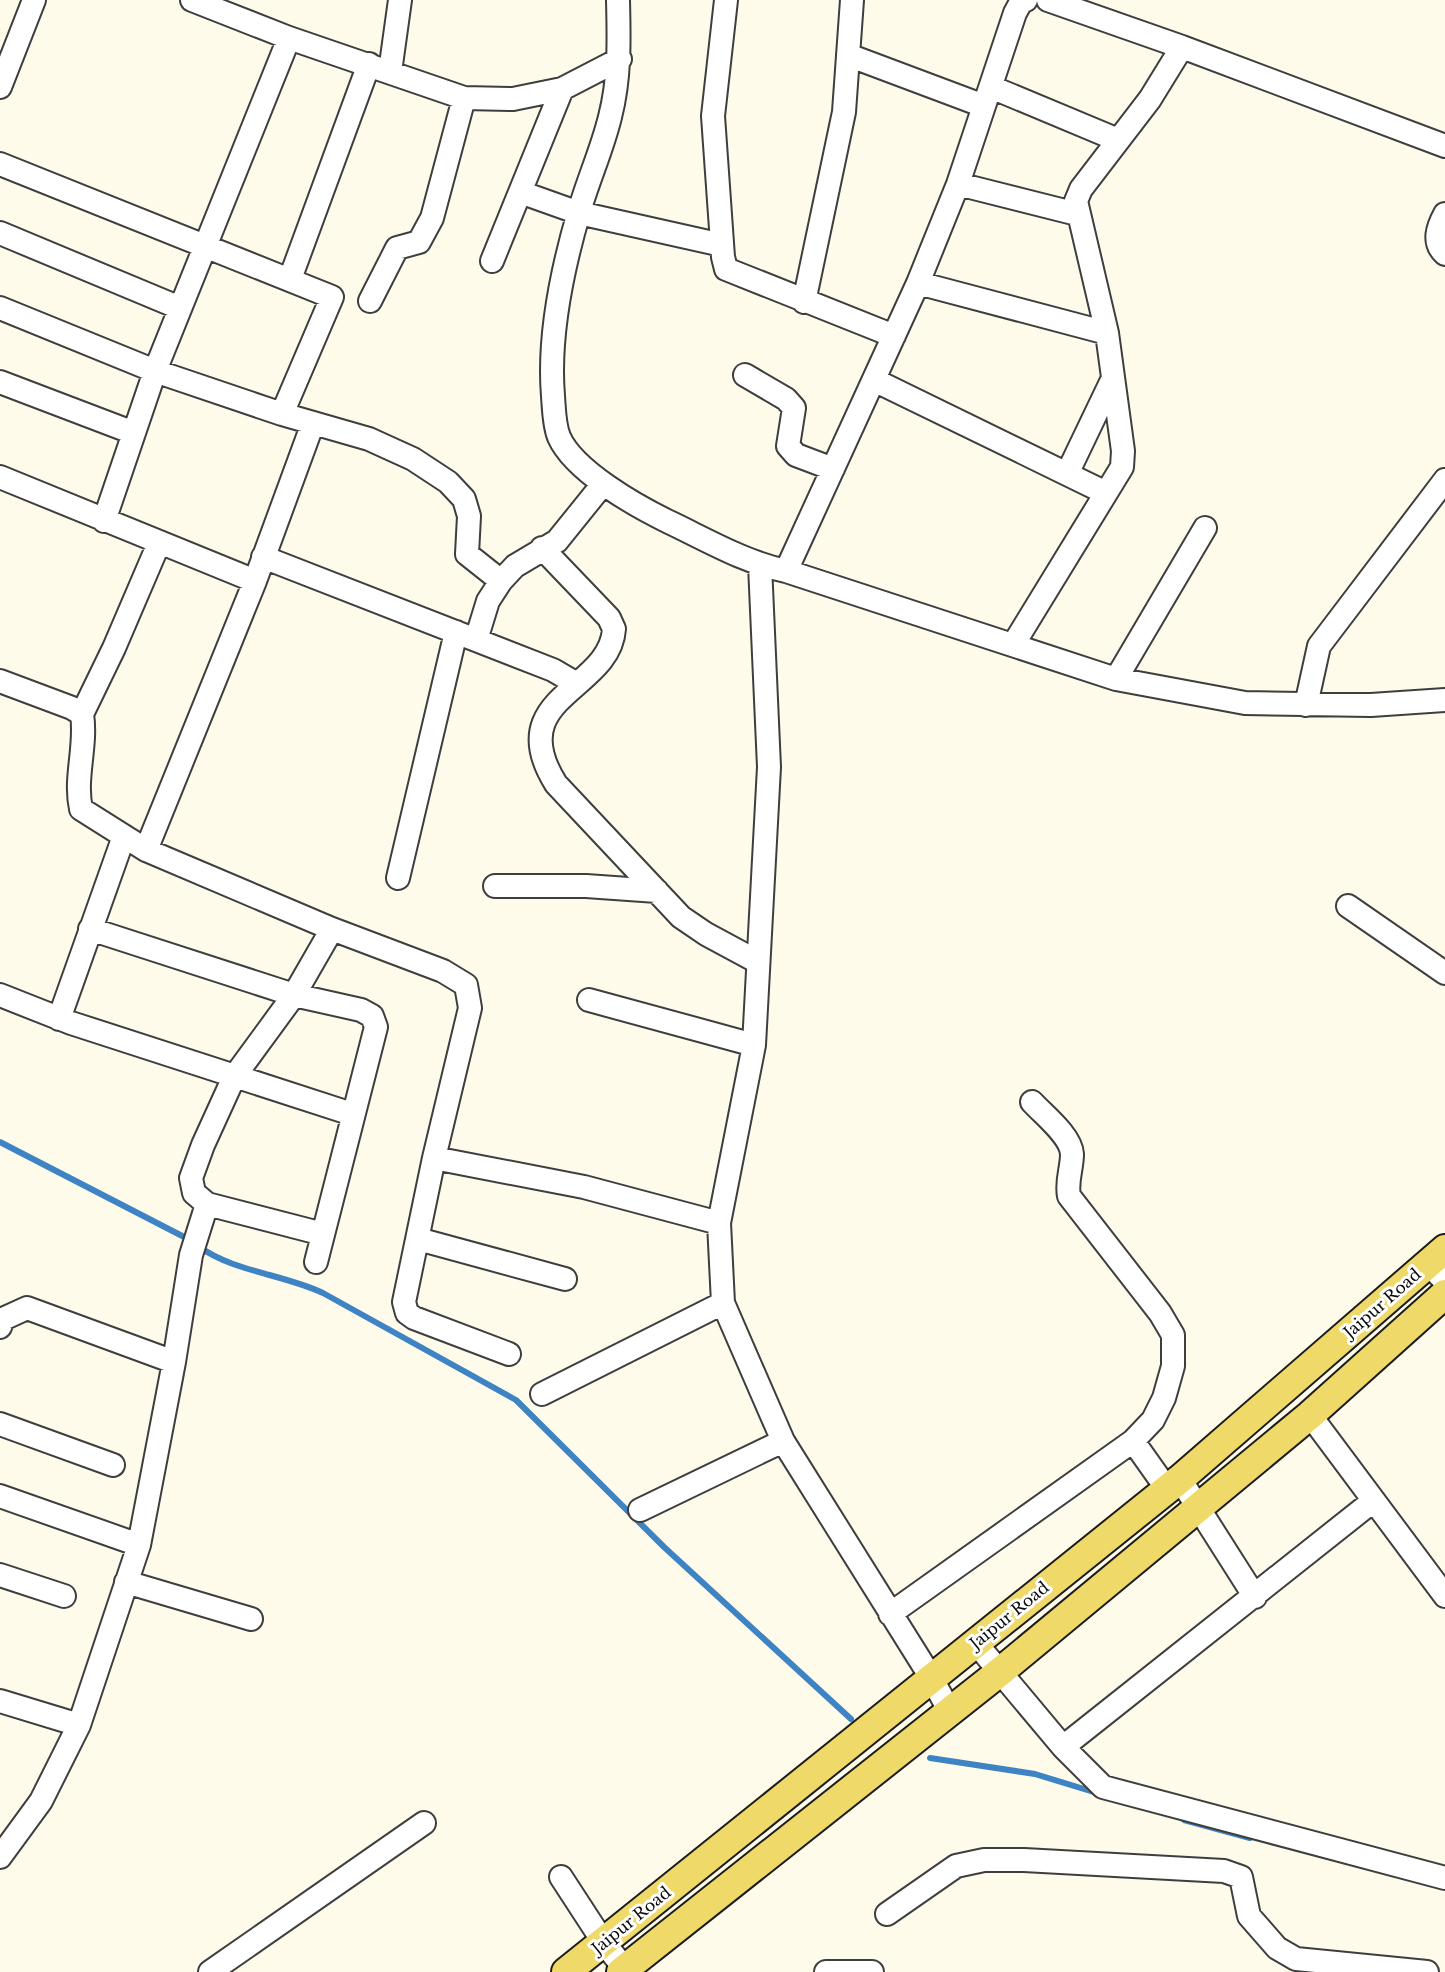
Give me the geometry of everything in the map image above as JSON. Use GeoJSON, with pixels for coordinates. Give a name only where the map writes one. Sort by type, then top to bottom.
{"type":"FeatureCollection","features":[{"type":"Feature","properties":{"kind":"main road","name":"Jaipur Road"},"geometry":{"type":"LineString","coordinates":[[566,1972],[1173,1484],[1439,1264]]}},
{"type":"Feature","properties":{"kind":"main road","name":"Jaipur Road"},"geometry":{"type":"LineString","coordinates":[[623,1970],[1001,1671],[1310,1415],[1445,1294]]}},
{"type":"Feature","properties":{"kind":"street"},"geometry":{"type":"LineString","coordinates":[[0,87],[34,0]]}},
{"type":"Feature","properties":{"kind":"street"},"geometry":{"type":"LineString","coordinates":[[192,0],[289,39],[464,98],[513,99],[562,89],[620,58]]}},
{"type":"Feature","properties":{"kind":"street"},"geometry":{"type":"LineString","coordinates":[[290,279],[379,68],[400,0]]}},
{"type":"Feature","properties":{"kind":"street"},"geometry":{"type":"LineString","coordinates":[[618,0],[620,58],[610,116],[579,213],[556,321],[551,381],[559,437],[580,464],[603,484],[650,513],[760,565],[786,571],[1116,680],[1245,703],[1371,705],[1445,700]]}},
{"type":"Feature","properties":{"kind":"street"},"geometry":{"type":"LineString","coordinates":[[726,0],[713,116],[722,245],[726,269],[894,336]]}},
{"type":"Feature","properties":{"kind":"street"},"geometry":{"type":"LineString","coordinates":[[804,302],[844,112],[852,0]]}},
{"type":"Feature","properties":{"kind":"street"},"geometry":{"type":"LineString","coordinates":[[786,571],[918,283],[958,184],[1015,13],[1021,2],[1026,0]]}},
{"type":"Feature","properties":{"kind":"street"},"geometry":{"type":"LineString","coordinates":[[1048,0],[1182,46],[1445,146]]}},
{"type":"Feature","properties":{"kind":"street"},"geometry":{"type":"LineString","coordinates":[[104,521],[155,371],[289,39]]}},
{"type":"Feature","properties":{"kind":"street"},"geometry":{"type":"LineString","coordinates":[[1013,645],[1122,467],[1123,451],[1107,333],[1077,214],[1076,201],[1081,189],[1150,99],[1182,46]]}},
{"type":"Feature","properties":{"kind":"street"},"geometry":{"type":"LineString","coordinates":[[848,55],[987,96],[1118,140]]}},
{"type":"Feature","properties":{"kind":"street"},"geometry":{"type":"LineString","coordinates":[[492,261],[562,89]]}},
{"type":"Feature","properties":{"kind":"street"},"geometry":{"type":"LineString","coordinates":[[370,301],[397,248],[419,242],[432,218],[464,98]]}},
{"type":"Feature","properties":{"kind":"street"},"geometry":{"type":"LineString","coordinates":[[0,164],[332,297],[282,414]]}},
{"type":"Feature","properties":{"kind":"street"},"geometry":{"type":"LineString","coordinates":[[958,184],[1077,214]]}},
{"type":"Feature","properties":{"kind":"street"},"geometry":{"type":"LineString","coordinates":[[520,192],[579,213],[722,245]]}},
{"type":"Feature","properties":{"kind":"street"},"geometry":{"type":"LineString","coordinates":[[1445,214],[1437,228],[1437,242],[1445,254]]}},
{"type":"Feature","properties":{"kind":"street"},"geometry":{"type":"LineString","coordinates":[[0,234],[180,308]]}},
{"type":"Feature","properties":{"kind":"street"},"geometry":{"type":"LineString","coordinates":[[918,283],[1107,333]]}},
{"type":"Feature","properties":{"kind":"street"},"geometry":{"type":"LineString","coordinates":[[0,308],[155,371],[282,414],[369,439],[413,459],[458,490],[468,506],[467,554],[501,581]]}},
{"type":"Feature","properties":{"kind":"street"},"geometry":{"type":"LineString","coordinates":[[745,375],[786,399],[794,408],[788,446],[796,455],[833,469]]}},
{"type":"Feature","properties":{"kind":"street"},"geometry":{"type":"LineString","coordinates":[[1067,474],[1113,378]]}},
{"type":"Feature","properties":{"kind":"street"},"geometry":{"type":"LineString","coordinates":[[874,380],[1106,493]]}},
{"type":"Feature","properties":{"kind":"street"},"geometry":{"type":"LineString","coordinates":[[0,382],[134,433]]}},
{"type":"Feature","properties":{"kind":"street"},"geometry":{"type":"LineString","coordinates":[[146,850],[255,581],[313,423]]}},
{"type":"Feature","properties":{"kind":"street"},"geometry":{"type":"LineString","coordinates":[[0,477],[255,581]]}},
{"type":"Feature","properties":{"kind":"street"},"geometry":{"type":"LineString","coordinates":[[1306,705],[1319,646],[1445,480]]}},
{"type":"Feature","properties":{"kind":"street"},"geometry":{"type":"LineString","coordinates":[[398,878],[466,636],[501,581],[515,566],[557,541],[603,484]]}},
{"type":"Feature","properties":{"kind":"street"},"geometry":{"type":"LineString","coordinates":[[1116,680],[1205,528]]}},
{"type":"Feature","properties":{"kind":"street"},"geometry":{"type":"LineString","coordinates":[[159,543],[114,648],[82,714],[84,726],[78,795],[81,809],[146,850],[332,929],[443,971],[466,985],[470,1008],[434,1158],[404,1302],[407,1313],[437,1327],[509,1354]]}},
{"type":"Feature","properties":{"kind":"street"},"geometry":{"type":"LineString","coordinates":[[542,548],[609,618],[614,629],[609,650],[549,712],[542,728],[541,748],[544,765],[556,784],[681,917],[706,934],[758,962]]}},
{"type":"Feature","properties":{"kind":"street"},"geometry":{"type":"LineString","coordinates":[[264,557],[553,670],[577,684]]}},
{"type":"Feature","properties":{"kind":"street"},"geometry":{"type":"LineString","coordinates":[[760,565],[769,767],[758,962],[739,1040],[720,1223],[723,1303],[783,1442],[932,1679],[949,1710]]}},
{"type":"Feature","properties":{"kind":"street"},"geometry":{"type":"LineString","coordinates":[[0,681],[72,708],[82,714]]}},
{"type":"Feature","properties":{"kind":"street"},"geometry":{"type":"LineString","coordinates":[[59,1018],[124,836]]}},
{"type":"Feature","properties":{"kind":"street"},"geometry":{"type":"LineString","coordinates":[[495,886],[586,886],[657,891]]}},
{"type":"Feature","properties":{"kind":"street"},"geometry":{"type":"LineString","coordinates":[[1348,906],[1445,973]]}},
{"type":"Feature","properties":{"kind":"street"},"geometry":{"type":"LineString","coordinates":[[90,929],[294,995],[361,1010],[372,1016],[376,1027],[316,1262]]}},
{"type":"Feature","properties":{"kind":"street"},"geometry":{"type":"LineString","coordinates":[[323,1234],[207,1204],[194,1193],[191,1178],[195,1163],[234,1077],[294,995],[332,929]]}},
{"type":"Feature","properties":{"kind":"street"},"geometry":{"type":"LineString","coordinates":[[0,995],[59,1018],[352,1114]]}},
{"type":"Feature","properties":{"kind":"street"},"geometry":{"type":"LineString","coordinates":[[589,1000],[739,1040]]}},
{"type":"Feature","properties":{"kind":"street"},"geometry":{"type":"LineString","coordinates":[[890,1614],[1133,1441],[1153,1420],[1164,1398],[1173,1366],[1173,1335],[1160,1313],[1069,1196],[1066,1184],[1072,1154],[1069,1143],[1032,1102]]}},
{"type":"Feature","properties":{"kind":"street"},"geometry":{"type":"LineString","coordinates":[[434,1158],[584,1187],[720,1223]]}},
{"type":"Feature","properties":{"kind":"street"},"geometry":{"type":"LineString","coordinates":[[0,1857],[41,1801],[79,1725],[139,1545],[174,1362],[191,1255],[207,1204]]}},
{"type":"Feature","properties":{"kind":"street"},"geometry":{"type":"LineString","coordinates":[[417,1239],[565,1279]]}},
{"type":"Feature","properties":{"kind":"street"},"geometry":{"type":"LineString","coordinates":[[542,1394],[723,1303]]}},
{"type":"Feature","properties":{"kind":"street"},"geometry":{"type":"LineString","coordinates":[[4,1319],[27,1308],[174,1362]]}},
{"type":"Feature","properties":{"kind":"street"},"geometry":{"type":"LineString","coordinates":[[1310,1415],[1445,1596]]}},
{"type":"Feature","properties":{"kind":"street"},"geometry":{"type":"LineString","coordinates":[[0,1424],[113,1465]]}},
{"type":"Feature","properties":{"kind":"street"},"geometry":{"type":"LineString","coordinates":[[1133,1441],[1198,1508],[1255,1597]]}},
{"type":"Feature","properties":{"kind":"street"},"geometry":{"type":"LineString","coordinates":[[640,1510],[783,1442]]}},
{"type":"Feature","properties":{"kind":"street"},"geometry":{"type":"LineString","coordinates":[[0,1496],[139,1545]]}},
{"type":"Feature","properties":{"kind":"street"},"geometry":{"type":"LineString","coordinates":[[1063,1747],[1374,1501]]}},
{"type":"Feature","properties":{"kind":"street"},"geometry":{"type":"LineString","coordinates":[[0,1575],[64,1596]]}},
{"type":"Feature","properties":{"kind":"street"},"geometry":{"type":"LineString","coordinates":[[126,1582],[251,1619]]}},
{"type":"Feature","properties":{"kind":"street"},"geometry":{"type":"LineString","coordinates":[[975,1642],[1063,1747],[1103,1787],[1445,1878]]}},
{"type":"Feature","properties":{"kind":"street"},"geometry":{"type":"LineString","coordinates":[[0,1701],[79,1725]]}},
{"type":"Feature","properties":{"kind":"street"},"geometry":{"type":"LineString","coordinates":[[210,1972],[424,1823]]}},
{"type":"Feature","properties":{"kind":"street"},"geometry":{"type":"LineString","coordinates":[[887,1914],[956,1866],[977,1861],[1024,1860],[1224,1871],[1241,1877],[1249,1916],[1285,1955],[1296,1959],[1427,1972]]}},
{"type":"Feature","properties":{"kind":"street"},"geometry":{"type":"LineString","coordinates":[[561,1877],[623,1970]]}},
{"type":"Feature","properties":{"kind":"street"},"geometry":{"type":"LineString","coordinates":[[826,1972],[872,1972]]}},
{"type":"Feature","properties":{"kind":"waterway"},"geometry":{"type":"LineString","coordinates":[[0,1142],[190,1240]]}},
{"type":"Feature","properties":{"kind":"waterway"},"geometry":{"type":"LineString","coordinates":[[198,1246],[227,1262],[292,1281],[323,1293],[516,1400],[664,1547],[851,1719]]}},
{"type":"Feature","properties":{"kind":"waterway"},"geometry":{"type":"LineString","coordinates":[[930,1758],[1035,1774],[1097,1793]]}},
{"type":"Feature","properties":{"kind":"waterway"},"geometry":{"type":"LineString","coordinates":[[1184,1820],[1250,1838]]}}]}
